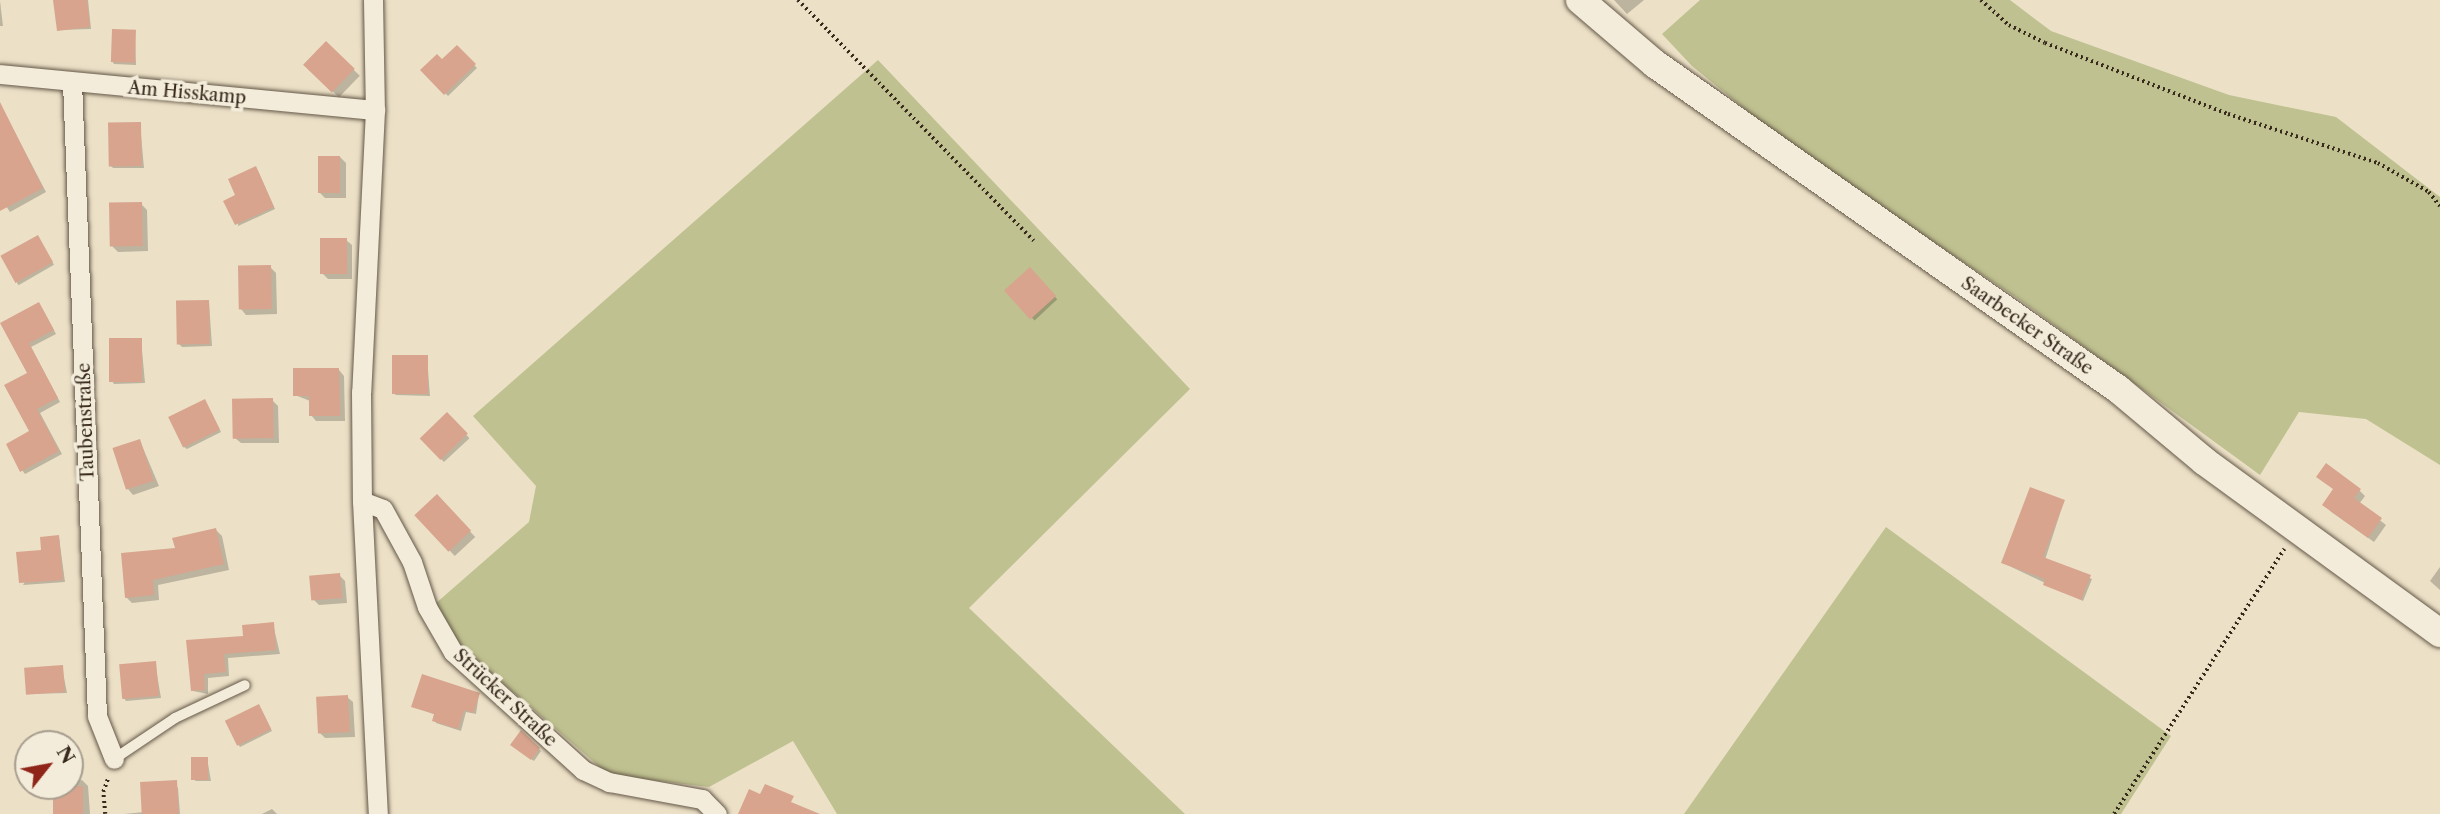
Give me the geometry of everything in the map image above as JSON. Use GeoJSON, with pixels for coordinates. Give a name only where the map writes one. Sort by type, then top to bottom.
{"type":"FeatureCollection","features":[{"type":"Feature","properties":{"kind":"main road","name":"Saarbecker Straße"},"geometry":{"type":"LineString","coordinates":[[1580,0],[1608,27],[2118,389],[2297,530],[2440,633]]}},
{"type":"Feature","properties":{"kind":"street"},"geometry":{"type":"LineString","coordinates":[[373,0],[375,110],[361,392],[362,501],[379,814]]}},
{"type":"Feature","properties":{"kind":"street","name":"Am Hisskamp"},"geometry":{"type":"LineString","coordinates":[[0,74],[375,110]]}},
{"type":"Feature","properties":{"kind":"street","name":"Taubenstraße"},"geometry":{"type":"LineString","coordinates":[[72,82],[97,716],[114,759]]}},
{"type":"Feature","properties":{"kind":"street","name":"Strücker Straße"},"geometry":{"type":"LineString","coordinates":[[362,501],[383,509],[412,562],[427,607],[453,652],[583,770],[609,782],[702,799],[718,814]]}},
{"type":"Feature","properties":{"kind":"lane"},"geometry":{"type":"LineString","coordinates":[[114,759],[175,718],[245,685]]}},
{"type":"Feature","properties":{"kind":"path"},"geometry":{"type":"LineString","coordinates":[[798,0],[1034,241]]}},
{"type":"Feature","properties":{"kind":"path"},"geometry":{"type":"LineString","coordinates":[[1982,0],[2010,25],[2045,43],[2228,114],[2378,163],[2429,192],[2440,205]]}},
{"type":"Feature","properties":{"kind":"path"},"geometry":{"type":"LineString","coordinates":[[2114,814],[2297,530]]}},
{"type":"Feature","properties":{"kind":"path"},"geometry":{"type":"LineString","coordinates":[[106,814],[103,792],[114,759]]}},
{"type":"Feature","properties":{"kind":"green space"},"geometry":{"type":"Polygon","coordinates":[[[1700,0],[2010,0],[2051,31],[2229,95],[2336,117],[2440,197],[2440,465],[2366,419],[2299,412],[2260,475],[2020,300],[1793,148],[1692,66],[1662,34],[1700,0]]]}},
{"type":"Feature","properties":{"kind":"green space"},"geometry":{"type":"Polygon","coordinates":[[[878,60],[1190,389],[969,608],[1185,814],[837,814],[793,741],[709,787],[609,775],[459,645],[435,604],[529,522],[536,486],[473,416],[878,60]]]}},
{"type":"Feature","properties":{"kind":"green space"},"geometry":{"type":"Polygon","coordinates":[[[1886,527],[2171,736],[2121,814],[1684,814],[1886,527]]]}},
{"type":"Feature","properties":{"kind":"building"},"geometry":{"type":"Polygon","coordinates":[[[53,0],[87,0],[90,27],[57,31],[53,0]]]}},
{"type":"Feature","properties":{"kind":"building"},"geometry":{"type":"Polygon","coordinates":[[[112,29],[136,30],[135,63],[111,62],[112,29]]]}},
{"type":"Feature","properties":{"kind":"building"},"geometry":{"type":"Polygon","coordinates":[[[326,41],[355,69],[332,93],[303,65],[326,41]]]}},
{"type":"Feature","properties":{"kind":"building"},"geometry":{"type":"Polygon","coordinates":[[[457,45],[476,64],[444,95],[420,70],[437,54],[442,59],[457,45]]]}},
{"type":"Feature","properties":{"kind":"building"},"geometry":{"type":"Polygon","coordinates":[[[0,102],[43,188],[0,211],[0,102]]]}},
{"type":"Feature","properties":{"kind":"building"},"geometry":{"type":"Polygon","coordinates":[[[141,122],[142,166],[109,167],[108,123],[141,122]]]}},
{"type":"Feature","properties":{"kind":"building"},"geometry":{"type":"Polygon","coordinates":[[[318,156],[340,156],[340,193],[318,193],[318,156]]]}},
{"type":"Feature","properties":{"kind":"building"},"geometry":{"type":"Polygon","coordinates":[[[256,166],[274,207],[235,225],[223,201],[235,195],[228,179],[256,166]]]}},
{"type":"Feature","properties":{"kind":"building"},"geometry":{"type":"Polygon","coordinates":[[[142,202],[143,246],[110,247],[109,203],[142,202]]]}},
{"type":"Feature","properties":{"kind":"building"},"geometry":{"type":"Polygon","coordinates":[[[38,235],[53,262],[15,283],[0,256],[38,235]]]}},
{"type":"Feature","properties":{"kind":"building"},"geometry":{"type":"Polygon","coordinates":[[[320,238],[347,238],[347,274],[320,274],[320,238]]]}},
{"type":"Feature","properties":{"kind":"building"},"geometry":{"type":"Polygon","coordinates":[[[271,265],[272,309],[239,310],[238,266],[271,265]]]}},
{"type":"Feature","properties":{"kind":"building"},"geometry":{"type":"Polygon","coordinates":[[[1030,267],[1056,296],[1030,319],[1004,290],[1030,267]]]}},
{"type":"Feature","properties":{"kind":"building"},"geometry":{"type":"Polygon","coordinates":[[[209,300],[210,344],[177,345],[176,301],[209,300]]]}},
{"type":"Feature","properties":{"kind":"building"},"geometry":{"type":"Polygon","coordinates":[[[39,302],[54,330],[29,343],[58,398],[37,409],[59,451],[20,472],[6,444],[29,431],[4,385],[27,373],[0,323],[39,302]]]}},
{"type":"Feature","properties":{"kind":"building"},"geometry":{"type":"Polygon","coordinates":[[[109,338],[142,338],[142,382],[109,382],[109,338]]]}},
{"type":"Feature","properties":{"kind":"building"},"geometry":{"type":"Polygon","coordinates":[[[392,355],[428,355],[428,394],[392,394],[392,355]]]}},
{"type":"Feature","properties":{"kind":"building"},"geometry":{"type":"Polygon","coordinates":[[[293,368],[339,368],[340,416],[309,416],[309,396],[293,396],[293,368]]]}},
{"type":"Feature","properties":{"kind":"building"},"geometry":{"type":"Polygon","coordinates":[[[273,398],[274,438],[233,439],[232,399],[273,398]]]}},
{"type":"Feature","properties":{"kind":"building"},"geometry":{"type":"Polygon","coordinates":[[[205,399],[220,430],[183,448],[168,417],[205,399]]]}},
{"type":"Feature","properties":{"kind":"building"},"geometry":{"type":"Polygon","coordinates":[[[447,412],[468,434],[441,460],[420,438],[447,412]]]}},
{"type":"Feature","properties":{"kind":"building"},"geometry":{"type":"Polygon","coordinates":[[[140,439],[154,481],[126,490],[112,448],[140,439]]]}},
{"type":"Feature","properties":{"kind":"building"},"geometry":{"type":"Polygon","coordinates":[[[2326,463],[2361,489],[2354,498],[2382,518],[2368,538],[2322,505],[2333,489],[2316,477],[2326,463]]]}},
{"type":"Feature","properties":{"kind":"building"},"geometry":{"type":"Polygon","coordinates":[[[2030,487],[2065,500],[2043,557],[2091,575],[2081,600],[2043,585],[2045,579],[2001,563],[2030,487]]]}},
{"type":"Feature","properties":{"kind":"building"},"geometry":{"type":"Polygon","coordinates":[[[437,494],[471,531],[448,552],[414,515],[437,494]]]}},
{"type":"Feature","properties":{"kind":"building"},"geometry":{"type":"Polygon","coordinates":[[[216,528],[224,564],[153,580],[154,595],[125,598],[121,553],[175,548],[172,538],[216,528]]]}},
{"type":"Feature","properties":{"kind":"building"},"geometry":{"type":"Polygon","coordinates":[[[59,535],[63,580],[19,583],[16,552],[41,550],[40,537],[59,535]]]}},
{"type":"Feature","properties":{"kind":"building"},"geometry":{"type":"Polygon","coordinates":[[[340,573],[342,598],[311,601],[309,576],[340,573]]]}},
{"type":"Feature","properties":{"kind":"building"},"geometry":{"type":"Polygon","coordinates":[[[274,622],[276,650],[224,654],[226,672],[204,674],[205,690],[191,691],[186,640],[243,636],[242,625],[274,622]]]}},
{"type":"Feature","properties":{"kind":"building"},"geometry":{"type":"Polygon","coordinates":[[[156,661],[159,696],[122,699],[119,664],[156,661]]]}},
{"type":"Feature","properties":{"kind":"building"},"geometry":{"type":"Polygon","coordinates":[[[63,665],[65,692],[26,695],[24,668],[63,665]]]}},
{"type":"Feature","properties":{"kind":"building"},"geometry":{"type":"Polygon","coordinates":[[[422,674],[480,693],[473,713],[464,710],[458,729],[432,721],[434,714],[411,707],[422,674]]]}},
{"type":"Feature","properties":{"kind":"building"},"geometry":{"type":"Polygon","coordinates":[[[348,695],[350,732],[318,734],[316,697],[348,695]]]}},
{"type":"Feature","properties":{"kind":"building"},"geometry":{"type":"Polygon","coordinates":[[[259,704],[271,729],[237,746],[225,721],[259,704]]]}},
{"type":"Feature","properties":{"kind":"building"},"geometry":{"type":"Polygon","coordinates":[[[521,730],[540,748],[531,760],[510,745],[521,730]]]}},
{"type":"Feature","properties":{"kind":"building"},"geometry":{"type":"Polygon","coordinates":[[[191,757],[208,757],[208,780],[191,780],[191,757]]]}},
{"type":"Feature","properties":{"kind":"building"},"geometry":{"type":"Polygon","coordinates":[[[177,780],[179,814],[142,814],[140,782],[177,780]]]}},
{"type":"Feature","properties":{"kind":"building"},"geometry":{"type":"Polygon","coordinates":[[[765,784],[794,796],[791,802],[820,814],[738,814],[749,789],[760,794],[765,784]]]}},
{"type":"Feature","properties":{"kind":"building"},"geometry":{"type":"Polygon","coordinates":[[[53,800],[83,800],[83,814],[53,814],[53,800]]]}}]}
